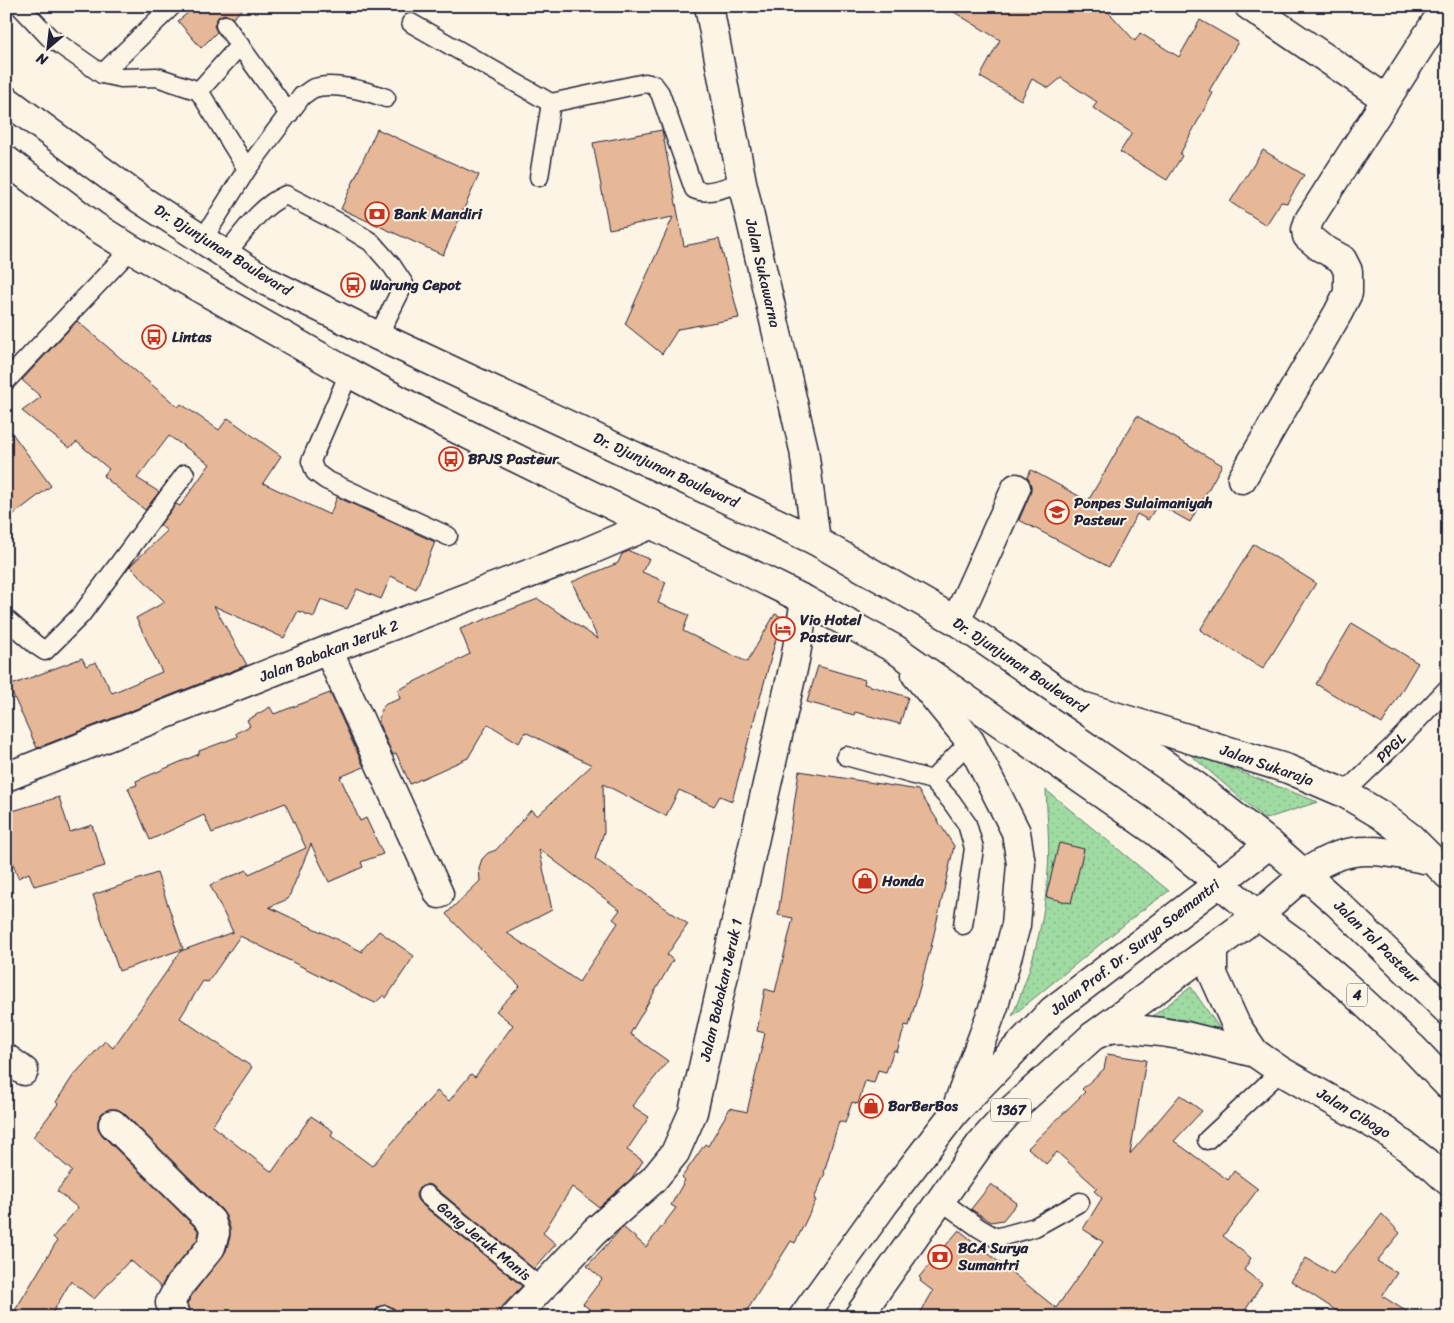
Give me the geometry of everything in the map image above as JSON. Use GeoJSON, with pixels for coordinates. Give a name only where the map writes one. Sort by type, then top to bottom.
{"type":"FeatureCollection","features":[{"type":"Feature","properties":{"kind":"main road","name":"Jalan Sukawarna"},"geometry":{"type":"LineString","coordinates":[[709,6],[742,182],[804,450],[816,541]]}},
{"type":"Feature","properties":{"kind":"main road"},"geometry":{"type":"LineString","coordinates":[[1249,6],[1386,99]]}},
{"type":"Feature","properties":{"kind":"main road"},"geometry":{"type":"LineString","coordinates":[[1242,479],[1348,294],[1348,271],[1342,259],[1320,248],[1307,236],[1306,230],[1309,220],[1446,6]]}},
{"type":"Feature","properties":{"kind":"main road","name":"Dr. Djunjunan Boulevard"},"geometry":{"type":"LineString","coordinates":[[6,100],[140,199],[268,282],[378,336],[816,541],[956,620],[1196,786],[1305,874]]}},
{"type":"Feature","properties":{"kind":"main road"},"geometry":{"type":"LineString","coordinates":[[6,160],[93,225],[131,249],[349,373],[418,410],[805,600],[895,649],[1155,831],[1258,915]]}},
{"type":"Feature","properties":{"kind":"main road"},"geometry":{"type":"LineString","coordinates":[[956,620],[1016,488]]}},
{"type":"Feature","properties":{"kind":"main road","name":"Jalan Babakan Jeruk 2"},"geometry":{"type":"LineString","coordinates":[[6,777],[328,650],[584,553],[652,524]]}},
{"type":"Feature","properties":{"kind":"main road","name":"Jalan Babakan Jeruk 1"},"geometry":{"type":"LineString","coordinates":[[514,1317],[594,1232],[653,1180],[675,1153],[693,1112],[795,660],[805,600]]}},
{"type":"Feature","properties":{"kind":"main road"},"geometry":{"type":"LineString","coordinates":[[895,649],[970,741],[1016,832],[1022,864],[1014,934],[994,1006],[955,1112]]}},
{"type":"Feature","properties":{"kind":"main road"},"geometry":{"type":"LineString","coordinates":[[328,650],[439,894]]}},
{"type":"Feature","properties":{"kind":"main road","name":"Jalan Sukaraja"},"geometry":{"type":"LineString","coordinates":[[1080,706],[1288,769],[1344,793],[1381,815],[1410,837],[1442,868]]}},
{"type":"Feature","properties":{"kind":"main road","name":"Jalan Prof. Dr. Surya Soemantri"},"geometry":{"type":"LineString","coordinates":[[803,1317],[884,1204],[955,1112],[1052,1010],[1270,844]]}},
{"type":"Feature","properties":{"kind":"main road","name":"Jalan Sukaraja"},"geometry":{"type":"LineString","coordinates":[[1305,874],[1318,864],[1351,851],[1374,851],[1442,868]]}},
{"type":"Feature","properties":{"kind":"main road","name":"1367"},"geometry":{"type":"LineString","coordinates":[[858,1317],[940,1200],[982,1143],[1008,1113],[1093,1036],[1258,915],[1305,874]]}},
{"type":"Feature","properties":{"kind":"main road","name":"Jalan Tol Pasteur"},"geometry":{"type":"LineString","coordinates":[[1305,874],[1448,1011]]}},
{"type":"Feature","properties":{"kind":"main road","name":"4"},"geometry":{"type":"LineString","coordinates":[[1258,915],[1344,984],[1412,1047],[1448,1084]]}},
{"type":"Feature","properties":{"kind":"main road","name":"Jalan Cibogo"},"geometry":{"type":"LineString","coordinates":[[1212,949],[1213,974],[1236,1025],[1255,1053]]}},
{"type":"Feature","properties":{"kind":"main road","name":"Jalan Cibogo"},"geometry":{"type":"LineString","coordinates":[[1093,1036],[1110,1029],[1124,1028],[1186,1036],[1255,1053],[1281,1071],[1387,1132],[1448,1181]]}},
{"type":"Feature","properties":{"kind":"main road"},"geometry":{"type":"LineString","coordinates":[[113,1124],[211,1221],[215,1233],[211,1247],[180,1286],[170,1303],[176,1317]]}},
{"type":"Feature","properties":{"kind":"lane"},"geometry":{"type":"LineString","coordinates":[[20,6],[48,37],[102,74],[121,78],[157,77],[199,92],[247,169]]}},
{"type":"Feature","properties":{"kind":"lane"},"geometry":{"type":"LineString","coordinates":[[102,74],[172,6]]}},
{"type":"Feature","properties":{"kind":"lane"},"geometry":{"type":"LineString","coordinates":[[411,23],[551,103],[645,83],[654,86],[660,93],[694,189],[700,192],[742,182]]}},
{"type":"Feature","properties":{"kind":"lane"},"geometry":{"type":"LineString","coordinates":[[225,25],[289,114]]}},
{"type":"Feature","properties":{"kind":"lane"},"geometry":{"type":"LineString","coordinates":[[199,92],[240,45]]}},
{"type":"Feature","properties":{"kind":"lane"},"geometry":{"type":"LineString","coordinates":[[203,239],[247,169],[302,96],[312,90],[325,86],[364,90],[386,98]]}},
{"type":"Feature","properties":{"kind":"lane"},"geometry":{"type":"LineString","coordinates":[[539,177],[551,103]]}},
{"type":"Feature","properties":{"kind":"lane"},"geometry":{"type":"LineString","coordinates":[[226,254],[263,209],[276,198],[286,194],[371,242],[392,266],[404,284],[378,336]]}},
{"type":"Feature","properties":{"kind":"lane"},"geometry":{"type":"LineString","coordinates":[[6,381],[131,249]]}},
{"type":"Feature","properties":{"kind":"lane"},"geometry":{"type":"LineString","coordinates":[[349,373],[311,461],[315,472],[326,480],[448,536]]}},
{"type":"Feature","properties":{"kind":"lane"},"geometry":{"type":"LineString","coordinates":[[6,619],[45,651],[80,615],[185,474]]}},
{"type":"Feature","properties":{"kind":"lane","name":"PPGL"},"geometry":{"type":"LineString","coordinates":[[1344,793],[1442,707],[1448,688]]}},
{"type":"Feature","properties":{"kind":"lane"},"geometry":{"type":"LineString","coordinates":[[932,780],[970,741]]}},
{"type":"Feature","properties":{"kind":"lane"},"geometry":{"type":"LineString","coordinates":[[846,756],[932,780],[951,801],[967,824],[974,848],[963,925]]}},
{"type":"Feature","properties":{"kind":"lane"},"geometry":{"type":"LineString","coordinates":[[1208,1140],[1281,1071]]}},
{"type":"Feature","properties":{"kind":"lane","name":"Gang Jeruk Manis"},"geometry":{"type":"LineString","coordinates":[[426,1195],[541,1288]]}},
{"type":"Feature","properties":{"kind":"lane"},"geometry":{"type":"LineString","coordinates":[[940,1200],[996,1238],[1035,1228],[1080,1202]]}},
{"type":"Feature","properties":{"kind":"green space"},"geometry":{"type":"Polygon","coordinates":[[[1186,751],[1318,802],[1265,819],[1186,751]]]}},
{"type":"Feature","properties":{"kind":"green space"},"geometry":{"type":"Polygon","coordinates":[[[1046,790],[1169,891],[1141,911],[1012,1016],[1026,981],[1044,908],[1049,861],[1046,790]]]}},
{"type":"Feature","properties":{"kind":"green space"},"geometry":{"type":"Polygon","coordinates":[[[1191,987],[1222,1032],[1186,1020],[1153,1016],[1191,987]]]}},
{"type":"Feature","properties":{"kind":"building"},"geometry":{"type":"Polygon","coordinates":[[[196,6],[246,6],[233,18],[224,14],[218,17],[214,26],[217,32],[201,48],[178,21],[196,6]]]}},
{"type":"Feature","properties":{"kind":"building"},"geometry":{"type":"Polygon","coordinates":[[[944,6],[1103,6],[1135,41],[1140,33],[1179,57],[1200,20],[1238,42],[1209,91],[1213,93],[1180,154],[1182,156],[1167,180],[1120,152],[1132,133],[1093,108],[1097,102],[1061,78],[1049,88],[1032,79],[1021,100],[980,77],[1000,40],[944,6]]]}},
{"type":"Feature","properties":{"kind":"building"},"geometry":{"type":"Polygon","coordinates":[[[377,129],[479,175],[443,255],[341,209],[377,129]]]}},
{"type":"Feature","properties":{"kind":"building"},"geometry":{"type":"Polygon","coordinates":[[[662,130],[684,246],[719,239],[739,318],[678,329],[662,354],[625,324],[673,217],[609,229],[593,143],[662,130]]]}},
{"type":"Feature","properties":{"kind":"building"},"geometry":{"type":"Polygon","coordinates":[[[1263,150],[1304,175],[1287,203],[1281,202],[1266,225],[1230,202],[1263,150]]]}},
{"type":"Feature","properties":{"kind":"building"},"geometry":{"type":"Polygon","coordinates":[[[77,321],[178,407],[181,404],[219,430],[228,418],[281,456],[263,483],[330,515],[337,497],[435,542],[416,589],[391,576],[381,599],[357,589],[347,609],[321,599],[314,617],[298,611],[284,638],[214,606],[247,665],[37,748],[9,686],[82,658],[86,666],[96,662],[112,693],[162,672],[136,618],[165,602],[130,566],[167,531],[160,525],[176,504],[180,506],[210,464],[169,436],[137,478],[159,492],[145,510],[103,476],[109,469],[77,442],[69,448],[22,411],[41,397],[22,380],[77,321]]]}},
{"type":"Feature","properties":{"kind":"building"},"geometry":{"type":"Polygon","coordinates":[[[1137,416],[1222,465],[1190,522],[1158,504],[1148,520],[1137,514],[1109,567],[1019,520],[1030,494],[1031,486],[1027,477],[1031,470],[1088,501],[1137,416]]]}},
{"type":"Feature","properties":{"kind":"building"},"geometry":{"type":"Polygon","coordinates":[[[6,425],[51,486],[6,520],[6,425]]]}},
{"type":"Feature","properties":{"kind":"building"},"geometry":{"type":"Polygon","coordinates":[[[1254,544],[1316,583],[1263,669],[1200,630],[1254,544]]]}},
{"type":"Feature","properties":{"kind":"building"},"geometry":{"type":"Polygon","coordinates":[[[629,551],[649,559],[642,572],[666,582],[658,603],[689,615],[683,631],[747,662],[775,614],[782,617],[732,801],[720,796],[714,806],[679,790],[666,816],[603,784],[604,832],[595,859],[688,924],[667,955],[673,960],[630,1034],[668,1061],[632,1106],[649,1117],[627,1150],[643,1161],[631,1179],[599,1207],[572,1187],[543,1233],[556,1244],[534,1269],[434,1187],[428,1184],[419,1188],[416,1194],[420,1203],[522,1286],[492,1317],[397,1317],[395,1309],[387,1305],[378,1307],[375,1317],[194,1317],[187,1304],[226,1251],[230,1237],[230,1228],[226,1216],[124,1113],[117,1109],[109,1109],[102,1113],[98,1120],[98,1128],[102,1135],[197,1229],[199,1233],[197,1240],[167,1276],[161,1287],[130,1260],[94,1299],[71,1281],[50,1317],[11,1317],[57,1241],[53,1237],[78,1208],[57,1191],[72,1171],[33,1137],[58,1104],[56,1102],[73,1076],[105,1041],[113,1048],[181,951],[233,932],[210,885],[247,870],[249,874],[306,848],[285,803],[212,833],[204,815],[150,840],[128,788],[137,785],[136,781],[199,754],[199,751],[237,737],[236,733],[250,726],[247,720],[270,707],[274,714],[330,693],[364,767],[340,777],[360,821],[366,818],[383,854],[361,862],[363,867],[329,882],[311,844],[288,899],[269,907],[363,952],[362,950],[379,931],[414,956],[386,998],[384,995],[375,1003],[240,936],[208,982],[203,981],[180,1018],[252,1067],[212,1126],[272,1172],[311,1116],[333,1131],[331,1136],[372,1166],[437,1091],[449,1101],[471,1074],[475,1077],[513,1025],[496,1011],[520,986],[446,914],[480,881],[479,868],[482,859],[488,853],[496,850],[531,810],[537,816],[592,765],[525,732],[519,743],[488,724],[468,758],[410,784],[396,753],[393,755],[378,722],[382,708],[386,704],[400,699],[398,690],[470,654],[460,629],[538,599],[598,639],[572,582],[618,563],[622,554],[629,551]],[[539,849],[552,910],[507,933],[579,982],[618,923],[613,919],[620,910],[539,849]]]}},
{"type":"Feature","properties":{"kind":"building"},"geometry":{"type":"Polygon","coordinates":[[[1352,623],[1418,663],[1382,724],[1316,684],[1352,623]]]}},
{"type":"Feature","properties":{"kind":"building"},"geometry":{"type":"Polygon","coordinates":[[[818,666],[865,680],[864,684],[908,697],[900,724],[855,712],[854,715],[807,702],[818,666]]]}},
{"type":"Feature","properties":{"kind":"building"},"geometry":{"type":"Polygon","coordinates":[[[799,771],[918,790],[954,846],[931,947],[909,1026],[905,1025],[897,1052],[894,1050],[886,1072],[878,1070],[874,1083],[865,1081],[858,1104],[852,1102],[845,1123],[839,1121],[825,1173],[814,1199],[816,1200],[795,1243],[791,1241],[743,1317],[599,1317],[583,1304],[602,1279],[587,1266],[623,1227],[646,1247],[676,1208],[671,1205],[685,1180],[682,1177],[705,1144],[708,1146],[730,1108],[747,1112],[765,1033],[757,1031],[765,989],[775,992],[793,918],[778,915],[799,771]]]}},
{"type":"Feature","properties":{"kind":"building"},"geometry":{"type":"Polygon","coordinates":[[[59,797],[70,832],[92,825],[105,866],[34,886],[29,873],[18,878],[6,843],[6,813],[59,797]]]}},
{"type":"Feature","properties":{"kind":"building"},"geometry":{"type":"Polygon","coordinates":[[[1059,843],[1084,849],[1071,903],[1046,897],[1059,843]]]}},
{"type":"Feature","properties":{"kind":"building"},"geometry":{"type":"Polygon","coordinates":[[[157,873],[183,949],[119,971],[93,895],[157,873]]]}},
{"type":"Feature","properties":{"kind":"building"},"geometry":{"type":"Polygon","coordinates":[[[1107,1054],[1146,1060],[1130,1154],[1180,1095],[1202,1111],[1174,1141],[1228,1180],[1234,1171],[1258,1189],[1223,1236],[1251,1258],[1244,1270],[1262,1284],[1241,1317],[918,1317],[933,1291],[920,1281],[919,1277],[959,1230],[1056,1308],[1103,1242],[1083,1229],[1102,1198],[1094,1191],[1097,1188],[1057,1152],[1046,1164],[1028,1148],[1085,1092],[1082,1089],[1104,1069],[1107,1054]]]}},
{"type":"Feature","properties":{"kind":"building"},"geometry":{"type":"Polygon","coordinates":[[[991,1184],[1017,1203],[1003,1220],[991,1222],[971,1209],[991,1184]]]}},
{"type":"Feature","properties":{"kind":"building"},"geometry":{"type":"Polygon","coordinates":[[[1382,1214],[1400,1233],[1377,1261],[1397,1273],[1382,1296],[1415,1317],[1346,1317],[1291,1281],[1306,1258],[1333,1274],[1382,1214]]]}},
{"type":"Feature","properties":{"kind":"place","name":"Bank Mandiri"},"geometry":{"type":"Point","coordinates":[377,214]}},
{"type":"Feature","properties":{"kind":"place","name":"Warung Cepot"},"geometry":{"type":"Point","coordinates":[353,285]}},
{"type":"Feature","properties":{"kind":"place","name":"Lintas"},"geometry":{"type":"Point","coordinates":[154,337]}},
{"type":"Feature","properties":{"kind":"place","name":"BPJS Pasteur"},"geometry":{"type":"Point","coordinates":[451,459]}},
{"type":"Feature","properties":{"kind":"place","name":"Ponpes Sulaimaniyah Pasteur"},"geometry":{"type":"Point","coordinates":[1057,512]}},
{"type":"Feature","properties":{"kind":"place","name":"Vio Hotel Pasteur"},"geometry":{"type":"Point","coordinates":[783,629]}},
{"type":"Feature","properties":{"kind":"place","name":"Honda"},"geometry":{"type":"Point","coordinates":[865,881]}},
{"type":"Feature","properties":{"kind":"place","name":"BarBerBos"},"geometry":{"type":"Point","coordinates":[871,1106]}},
{"type":"Feature","properties":{"kind":"place","name":"BCA Surya Sumantri"},"geometry":{"type":"Point","coordinates":[940,1257]}}]}
